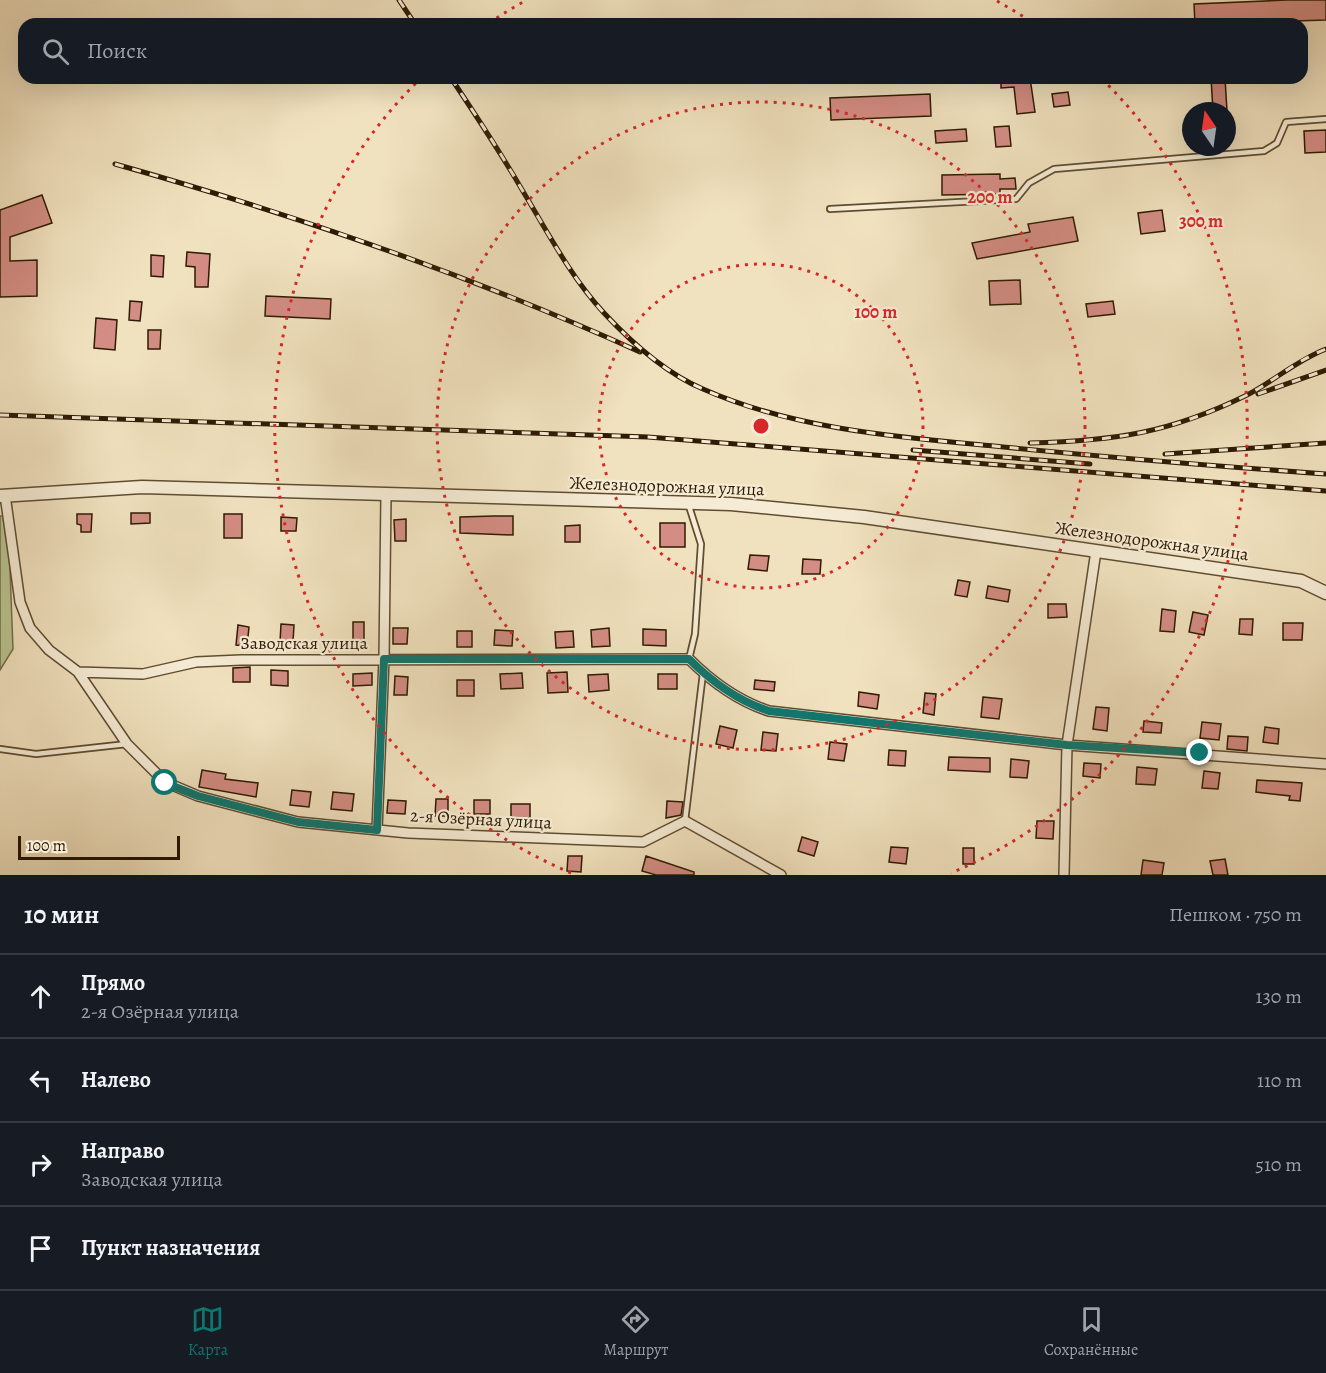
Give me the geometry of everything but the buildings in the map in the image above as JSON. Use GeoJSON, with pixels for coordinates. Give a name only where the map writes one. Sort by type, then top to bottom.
{"type":"FeatureCollection","features":[{"type":"Feature","properties":{"kind":"street","name":"Железнодорожная улица"},"geometry":{"type":"LineString","coordinates":[[2,496],[141,487],[731,504],[864,518],[1301,581],[1326,593]]}},
{"type":"Feature","properties":{"kind":"street"},"geometry":{"type":"LineString","coordinates":[[377,830],[384,659],[386,495]]}},
{"type":"Feature","properties":{"kind":"street"},"geometry":{"type":"LineString","coordinates":[[2,496],[20,602],[30,628],[49,650],[78,672]]}},
{"type":"Feature","properties":{"kind":"street"},"geometry":{"type":"LineString","coordinates":[[1064,875],[1067,745],[1096,551]]}},
{"type":"Feature","properties":{"kind":"street"},"geometry":{"type":"LineString","coordinates":[[689,659],[703,673],[744,703],[769,711],[1067,745],[1326,764]]}},
{"type":"Feature","properties":{"kind":"street","name":"Заводская улица"},"geometry":{"type":"LineString","coordinates":[[78,672],[143,674],[196,662],[230,660],[689,659]]}},
{"type":"Feature","properties":{"kind":"street","name":"2-я Озёрная улица"},"geometry":{"type":"LineString","coordinates":[[78,672],[127,744],[165,783],[198,796],[298,822],[377,830],[643,842],[686,821]]}},
{"type":"Feature","properties":{"kind":"street"},"geometry":{"type":"LineString","coordinates":[[686,821],[781,875]]}},
{"type":"Feature","properties":{"kind":"lane"},"geometry":{"type":"LineString","coordinates":[[830,209],[1016,199],[1029,183],[1054,169],[1264,151],[1277,143],[1286,122],[1326,119]]}},
{"type":"Feature","properties":{"kind":"lane"},"geometry":{"type":"LineString","coordinates":[[688,503],[701,544],[695,634],[689,659]]}},
{"type":"Feature","properties":{"kind":"lane"},"geometry":{"type":"LineString","coordinates":[[686,821],[703,673]]}},
{"type":"Feature","properties":{"kind":"lane"},"geometry":{"type":"LineString","coordinates":[[0,749],[36,754],[127,744]]}},
{"type":"Feature","properties":{"kind":"green space"},"geometry":{"type":"Polygon","coordinates":[[[0,516],[8,516],[13,649],[0,670],[0,516]]]}},
{"type":"Feature","properties":{"kind":"railway"},"geometry":{"type":"LineString","coordinates":[[399,0],[411,18]]}},
{"type":"Feature","properties":{"kind":"railway"},"geometry":{"type":"LineString","coordinates":[[455,84],[504,160],[559,253],[592,299],[650,356],[676,375],[703,389],[773,414],[883,435],[1118,458],[1326,474]]}},
{"type":"Feature","properties":{"kind":"railway"},"geometry":{"type":"LineString","coordinates":[[115,164],[182,183],[381,248],[577,324],[640,352]]}},
{"type":"Feature","properties":{"kind":"railway"},"geometry":{"type":"LineString","coordinates":[[1030,443],[1115,437],[1167,426],[1219,408],[1247,395],[1305,359],[1326,349]]}},
{"type":"Feature","properties":{"kind":"railway"},"geometry":{"type":"LineString","coordinates":[[1258,394],[1326,370]]}},
{"type":"Feature","properties":{"kind":"railway"},"geometry":{"type":"LineString","coordinates":[[0,415],[648,437],[1326,491]]}},
{"type":"Feature","properties":{"kind":"railway"},"geometry":{"type":"LineString","coordinates":[[1165,454],[1326,443]]}},
{"type":"Feature","properties":{"kind":"railway"},"geometry":{"type":"LineString","coordinates":[[913,450],[1090,464]]}},
{"type":"Feature","properties":{"kind":"route"},"geometry":{"type":"LineString","coordinates":[[165,783],[198,796],[298,822],[377,830],[384,659],[689,659],[703,673],[744,703],[769,711],[1067,745],[1200,753]]}}]}
